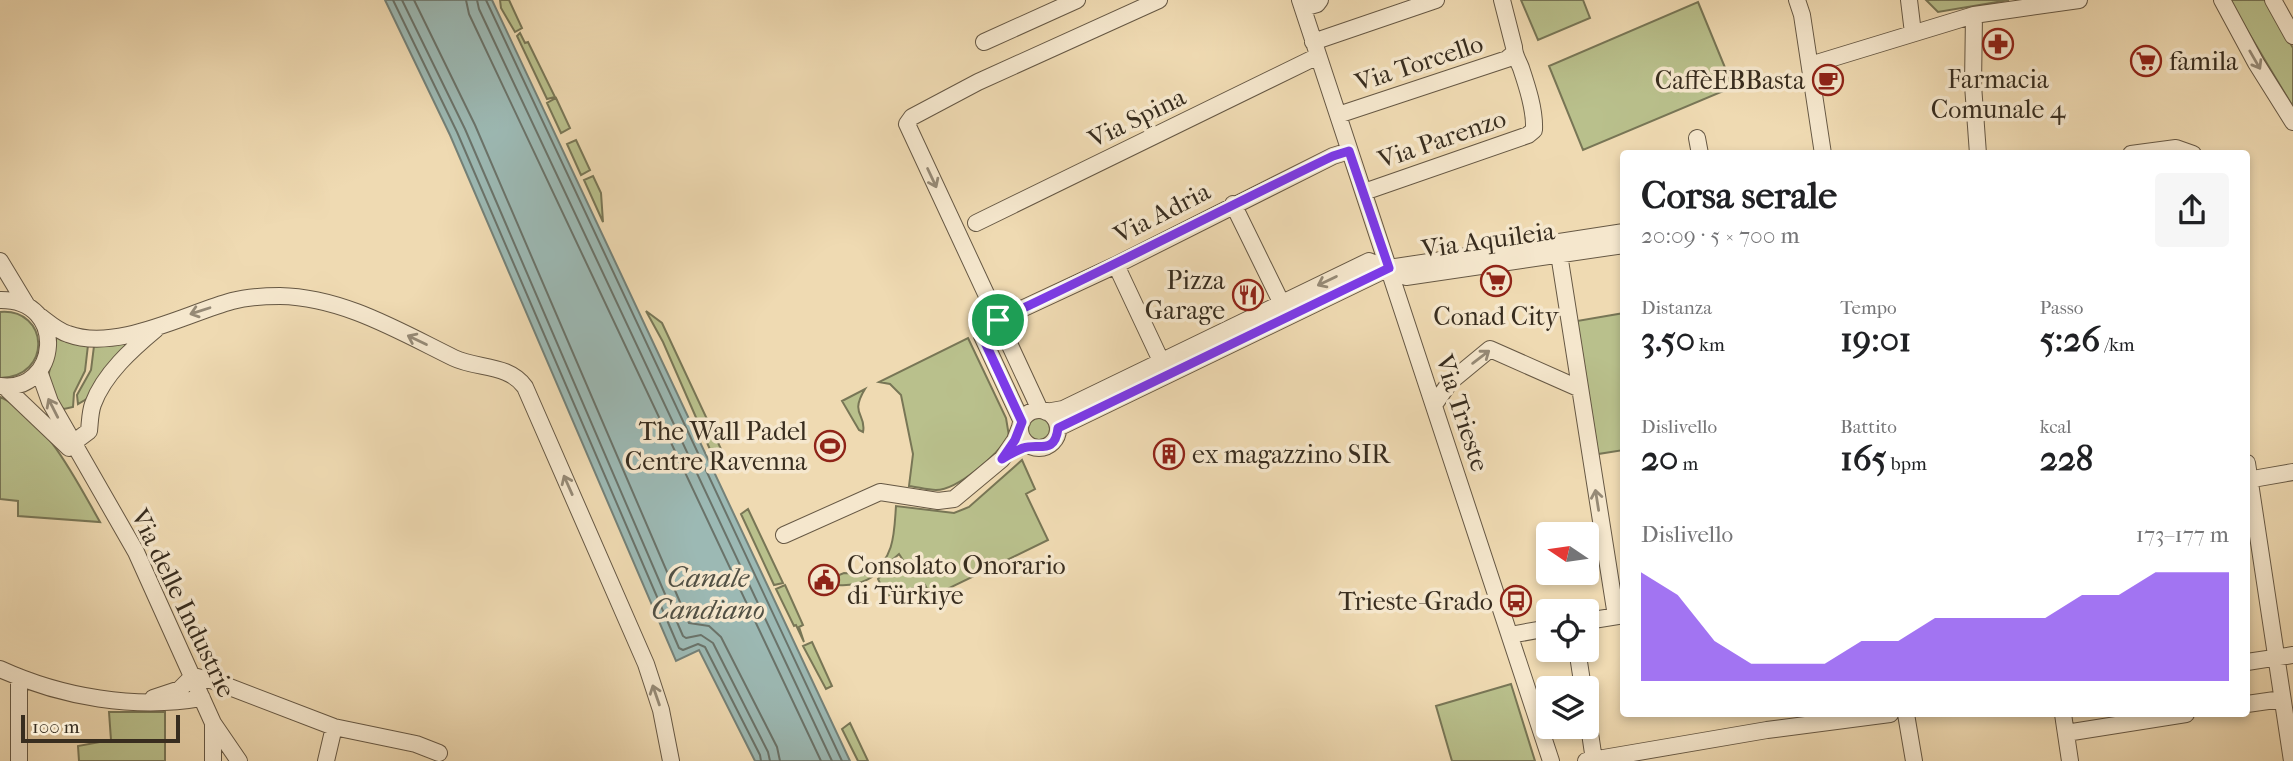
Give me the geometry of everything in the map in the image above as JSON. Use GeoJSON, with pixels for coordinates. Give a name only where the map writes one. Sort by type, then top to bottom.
{"type":"FeatureCollection","features":[{"type":"Feature","properties":{"kind":"street"},"geometry":{"type":"LineString","coordinates":[[984,42],[1077,0]]}},
{"type":"Feature","properties":{"kind":"street"},"geometry":{"type":"LineString","coordinates":[[784,535],[880,492],[938,501],[954,499],[1002,459],[1022,449],[1044,448],[1050,445],[1057,435],[1058,428],[1054,418],[1043,411],[907,124],[912,117],[978,82],[1159,0]]}},
{"type":"Feature","properties":{"kind":"street"},"geometry":{"type":"LineString","coordinates":[[1301,4],[1317,4],[1320,0]]}},
{"type":"Feature","properties":{"kind":"street","name":"Via Spina"},"geometry":{"type":"LineString","coordinates":[[976,223],[1316,49],[1436,0]]}},
{"type":"Feature","properties":{"kind":"street"},"geometry":{"type":"LineString","coordinates":[[1502,0],[1514,47],[1513,54]]}},
{"type":"Feature","properties":{"kind":"street"},"geometry":{"type":"LineString","coordinates":[[1797,0],[1802,15],[1823,150]]}},
{"type":"Feature","properties":{"kind":"street"},"geometry":{"type":"LineString","coordinates":[[1909,0],[1913,33]]}},
{"type":"Feature","properties":{"kind":"street"},"geometry":{"type":"LineString","coordinates":[[1810,65],[1974,15],[2079,0]]}},
{"type":"Feature","properties":{"kind":"street"},"geometry":{"type":"LineString","coordinates":[[2222,0],[2256,63],[2293,122]]}},
{"type":"Feature","properties":{"kind":"street"},"geometry":{"type":"LineString","coordinates":[[2273,0],[2293,36]]}},
{"type":"Feature","properties":{"kind":"street","name":"Via Trieste"},"geometry":{"type":"LineString","coordinates":[[1301,4],[1551,761]]}},
{"type":"Feature","properties":{"kind":"street"},"geometry":{"type":"LineString","coordinates":[[1974,15],[1973,85],[1978,150]]}},
{"type":"Feature","properties":{"kind":"street","name":"Via Torcello"},"geometry":{"type":"LineString","coordinates":[[1338,115],[1507,60],[1513,54]]}},
{"type":"Feature","properties":{"kind":"street","name":"Via Parenzo"},"geometry":{"type":"LineString","coordinates":[[1364,192],[1528,135],[1535,130],[1522,70],[1513,54]]}},
{"type":"Feature","properties":{"kind":"street"},"geometry":{"type":"LineString","coordinates":[[2161,150],[2186,150]]}},
{"type":"Feature","properties":{"kind":"street","name":"Via Adria"},"geometry":{"type":"LineString","coordinates":[[998,320],[1116,265],[1233,204],[1333,156],[1349,151]]}},
{"type":"Feature","properties":{"kind":"street"},"geometry":{"type":"LineString","coordinates":[[1233,204],[1282,304]]}},
{"type":"Feature","properties":{"kind":"street","name":"Via Aquileia"},"geometry":{"type":"LineString","coordinates":[[1389,268],[1620,233]]}},
{"type":"Feature","properties":{"kind":"street","name":"Via Aquileia"},"geometry":{"type":"LineString","coordinates":[[1389,268],[1405,277],[1620,246]]}},
{"type":"Feature","properties":{"kind":"street"},"geometry":{"type":"LineString","coordinates":[[1559,254],[1578,388],[1620,615],[1599,619]]}},
{"type":"Feature","properties":{"kind":"street"},"geometry":{"type":"LineString","coordinates":[[0,261],[26,304],[65,334],[92,340],[132,334],[235,300],[278,296],[317,300],[356,312],[465,363],[500,369],[519,378],[646,664],[662,710],[671,761]]}},
{"type":"Feature","properties":{"kind":"street"},"geometry":{"type":"LineString","coordinates":[[1002,459],[1029,413],[1063,409],[1163,363],[1369,261],[1389,268]]}},
{"type":"Feature","properties":{"kind":"street"},"geometry":{"type":"LineString","coordinates":[[1116,265],[1163,363]]}},
{"type":"Feature","properties":{"kind":"street"},"geometry":{"type":"LineString","coordinates":[[1058,428],[1389,268]]}},
{"type":"Feature","properties":{"kind":"street"},"geometry":{"type":"LineString","coordinates":[[0,300],[26,304]]}},
{"type":"Feature","properties":{"kind":"street"},"geometry":{"type":"LineString","coordinates":[[3,386],[18,385],[30,379],[47,358],[47,330],[41,317]]}},
{"type":"Feature","properties":{"kind":"street"},"geometry":{"type":"LineString","coordinates":[[998,320],[993,329],[982,336],[1021,424],[1022,439],[1031,447]]}},
{"type":"Feature","properties":{"kind":"street"},"geometry":{"type":"LineString","coordinates":[[67,441],[89,431],[92,406],[104,383],[147,337],[163,324]]}},
{"type":"Feature","properties":{"kind":"street"},"geometry":{"type":"LineString","coordinates":[[1434,405],[1450,382],[1490,349],[1578,388]]}},
{"type":"Feature","properties":{"kind":"street","name":"Via delle Industrie"},"geometry":{"type":"LineString","coordinates":[[39,371],[67,441]]}},
{"type":"Feature","properties":{"kind":"street","name":"Via delle Industrie"},"geometry":{"type":"LineString","coordinates":[[3,386],[67,441],[85,465],[136,552],[213,723],[239,761]]}},
{"type":"Feature","properties":{"kind":"street"},"geometry":{"type":"LineString","coordinates":[[2250,474],[2293,472]]}},
{"type":"Feature","properties":{"kind":"street"},"geometry":{"type":"LineString","coordinates":[[2250,487],[2292,761]]}},
{"type":"Feature","properties":{"kind":"street"},"geometry":{"type":"LineString","coordinates":[[1510,635],[1536,630]]}},
{"type":"Feature","properties":{"kind":"street"},"geometry":{"type":"LineString","coordinates":[[2250,661],[2293,655]]}},
{"type":"Feature","properties":{"kind":"street"},"geometry":{"type":"LineString","coordinates":[[0,669],[63,692],[116,700],[167,703],[202,698]]}},
{"type":"Feature","properties":{"kind":"street"},"geometry":{"type":"LineString","coordinates":[[142,701],[180,689],[193,676],[214,681],[334,727],[416,744],[439,754]]}},
{"type":"Feature","properties":{"kind":"street"},"geometry":{"type":"LineString","coordinates":[[19,678],[19,761]]}},
{"type":"Feature","properties":{"kind":"street"},"geometry":{"type":"LineString","coordinates":[[2250,704],[2282,699]]}},
{"type":"Feature","properties":{"kind":"street"},"geometry":{"type":"LineString","coordinates":[[1589,739],[1590,760],[1766,722],[1844,717]]}},
{"type":"Feature","properties":{"kind":"street"},"geometry":{"type":"LineString","coordinates":[[1906,717],[1913,761]]}},
{"type":"Feature","properties":{"kind":"street"},"geometry":{"type":"LineString","coordinates":[[2063,717],[2070,761]]}},
{"type":"Feature","properties":{"kind":"street"},"geometry":{"type":"LineString","coordinates":[[2066,733],[2167,717]]}},
{"type":"Feature","properties":{"kind":"street"},"geometry":{"type":"LineString","coordinates":[[213,723],[213,761]]}},
{"type":"Feature","properties":{"kind":"street"},"geometry":{"type":"LineString","coordinates":[[326,761],[334,727]]}},
{"type":"Feature","properties":{"kind":"street"},"geometry":{"type":"LineString","coordinates":[[412,761],[416,744]]}},
{"type":"Feature","properties":{"kind":"green space"},"geometry":{"type":"Polygon","coordinates":[[[500,0],[509,0],[522,28],[515,32],[501,8],[500,0]]]}},
{"type":"Feature","properties":{"kind":"green space"},"geometry":{"type":"Polygon","coordinates":[[[1521,0],[1583,0],[1590,18],[1538,40],[1521,0]]]}},
{"type":"Feature","properties":{"kind":"green space"},"geometry":{"type":"Polygon","coordinates":[[[1926,0],[2009,0],[1938,12],[1926,0]]]}},
{"type":"Feature","properties":{"kind":"green space"},"geometry":{"type":"Polygon","coordinates":[[[2229,0],[2267,0],[2293,48],[2293,107],[2229,0]]]}},
{"type":"Feature","properties":{"kind":"green space"},"geometry":{"type":"Polygon","coordinates":[[[1698,2],[1733,87],[1583,150],[1549,66],[1698,2]]]}},
{"type":"Feature","properties":{"kind":"green space"},"geometry":{"type":"Polygon","coordinates":[[[520,33],[525,43],[528,42],[555,97],[547,99],[517,36],[520,33]]]}},
{"type":"Feature","properties":{"kind":"green space"},"geometry":{"type":"Polygon","coordinates":[[[556,98],[570,128],[561,133],[547,103],[556,98]]]}},
{"type":"Feature","properties":{"kind":"green space"},"geometry":{"type":"Polygon","coordinates":[[[576,140],[590,170],[581,175],[567,144],[576,140]]]}},
{"type":"Feature","properties":{"kind":"green space"},"geometry":{"type":"Polygon","coordinates":[[[593,176],[601,193],[603,222],[584,180],[593,176]]]}},
{"type":"Feature","properties":{"kind":"green space"},"geometry":{"type":"Polygon","coordinates":[[[646,311],[662,323],[721,449],[712,454],[663,342],[646,311]]]}},
{"type":"Feature","properties":{"kind":"green space"},"geometry":{"type":"Polygon","coordinates":[[[0,312],[16,314],[28,320],[36,331],[38,343],[36,356],[29,367],[17,375],[0,378],[0,312]]]}},
{"type":"Feature","properties":{"kind":"green space"},"geometry":{"type":"Polygon","coordinates":[[[1620,314],[1620,451],[1598,454],[1577,321],[1620,314]]]}},
{"type":"Feature","properties":{"kind":"green space"},"geometry":{"type":"Polygon","coordinates":[[[54,334],[88,345],[85,371],[74,393],[73,407],[64,409],[60,407],[48,377],[55,347],[54,334]]]}},
{"type":"Feature","properties":{"kind":"green space"},"geometry":{"type":"Polygon","coordinates":[[[143,337],[90,397],[78,404],[77,395],[91,370],[94,346],[143,337]]]}},
{"type":"Feature","properties":{"kind":"green space"},"geometry":{"type":"Polygon","coordinates":[[[968,338],[1006,418],[1009,436],[987,461],[955,484],[936,490],[909,486],[913,454],[901,395],[890,384],[879,382],[968,338]]]}},
{"type":"Feature","properties":{"kind":"green space"},"geometry":{"type":"Polygon","coordinates":[[[865,389],[858,409],[863,421],[863,432],[859,430],[842,401],[865,389]]]}},
{"type":"Feature","properties":{"kind":"green space"},"geometry":{"type":"Polygon","coordinates":[[[0,397],[32,419],[46,435],[100,522],[18,516],[18,501],[0,499],[0,397]]]}},
{"type":"Feature","properties":{"kind":"green space"},"geometry":{"type":"Polygon","coordinates":[[[1039,417],[1048,420],[1051,429],[1048,438],[1039,441],[1030,438],[1027,429],[1030,420],[1039,417]]]}},
{"type":"Feature","properties":{"kind":"green space"},"geometry":{"type":"Polygon","coordinates":[[[1022,460],[1035,489],[1026,494],[1048,540],[931,597],[925,585],[886,596],[878,579],[889,567],[903,560],[899,554],[865,581],[838,585],[836,582],[839,575],[870,575],[884,560],[892,544],[896,506],[954,513],[969,507],[1022,460]]]}},
{"type":"Feature","properties":{"kind":"green space"},"geometry":{"type":"Polygon","coordinates":[[[748,509],[783,583],[774,585],[741,514],[748,509]]]}},
{"type":"Feature","properties":{"kind":"green space"},"geometry":{"type":"Polygon","coordinates":[[[785,585],[803,625],[799,627],[804,642],[776,589],[785,585]]]}},
{"type":"Feature","properties":{"kind":"green space"},"geometry":{"type":"Polygon","coordinates":[[[812,642],[832,686],[826,689],[803,646],[812,642]]]}},
{"type":"Feature","properties":{"kind":"green space"},"geometry":{"type":"Polygon","coordinates":[[[1511,684],[1535,761],[1452,761],[1436,706],[1511,684]]]}},
{"type":"Feature","properties":{"kind":"green space"},"geometry":{"type":"Polygon","coordinates":[[[109,712],[165,712],[165,761],[79,761],[78,746],[111,740],[109,712]]]}},
{"type":"Feature","properties":{"kind":"green space"},"geometry":{"type":"Polygon","coordinates":[[[850,723],[868,761],[858,761],[842,729],[850,723]]]}},
{"type":"Feature","properties":{"kind":"water","name":"Canale Candiano"},"geometry":{"type":"Polygon","coordinates":[[[385,0],[492,0],[850,761],[755,761],[699,650],[676,661],[450,135],[385,0]]]}},
{"type":"Feature","properties":{"kind":"place","name":"Farmacia Comunale 4"},"geometry":{"type":"Point","coordinates":[1998,44]}},
{"type":"Feature","properties":{"kind":"place","name":"famila"},"geometry":{"type":"Point","coordinates":[2146,61]}},
{"type":"Feature","properties":{"kind":"place","name":"CaffèEBBasta"},"geometry":{"type":"Point","coordinates":[1828,80]}},
{"type":"Feature","properties":{"kind":"place","name":"Conad City"},"geometry":{"type":"Point","coordinates":[1496,281]}},
{"type":"Feature","properties":{"kind":"place","name":"Pizza Garage"},"geometry":{"type":"Point","coordinates":[1248,295]}},
{"type":"Feature","properties":{"kind":"place","name":"The Wall Padel Centre Ravenna"},"geometry":{"type":"Point","coordinates":[830,446]}},
{"type":"Feature","properties":{"kind":"place","name":"ex magazzino SIR"},"geometry":{"type":"Point","coordinates":[1169,454]}},
{"type":"Feature","properties":{"kind":"place","name":"Consolato Onorario di Türkiye"},"geometry":{"type":"Point","coordinates":[824,580]}},
{"type":"Feature","properties":{"kind":"place","name":"Trieste-Grado"},"geometry":{"type":"Point","coordinates":[1516,601]}},
{"type":"Feature","properties":{"kind":"route"},"geometry":{"type":"LineString","coordinates":[[1349,151],[1389,268],[1058,428],[1054,440],[1044,448],[1022,449],[1002,459],[1015,440],[1022,422],[982,336],[993,329],[998,320],[1116,265],[1233,204],[1333,156],[1349,151]]}}]}
